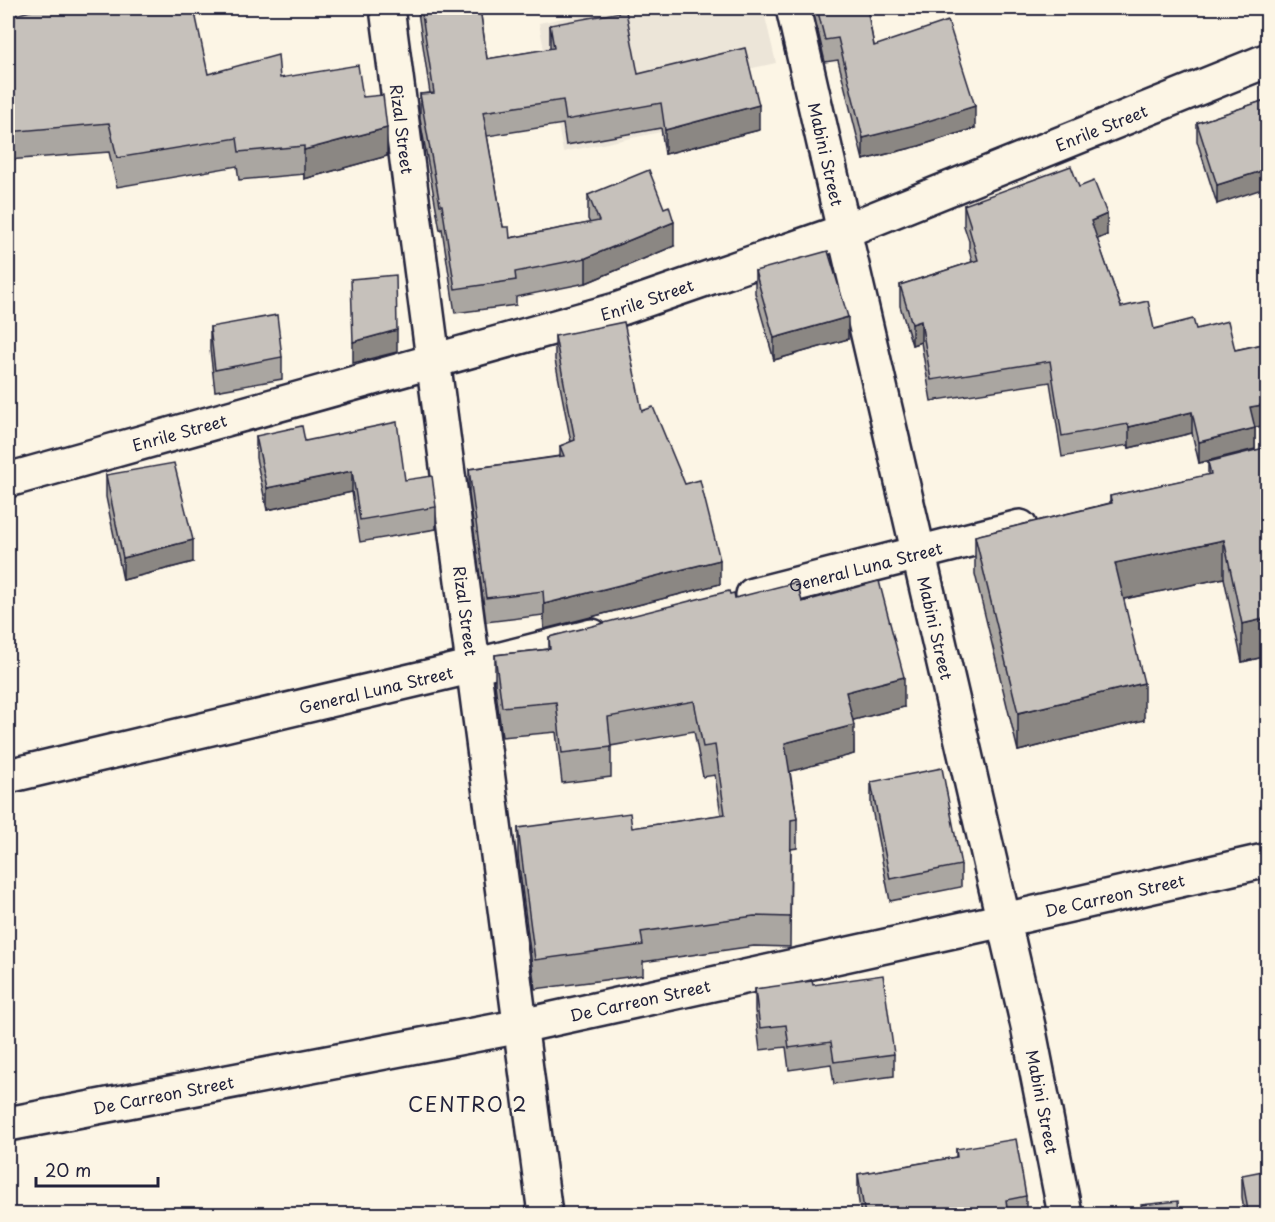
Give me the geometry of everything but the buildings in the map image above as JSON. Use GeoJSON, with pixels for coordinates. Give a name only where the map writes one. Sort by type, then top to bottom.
{"type":"FeatureCollection","features":[{"type":"Feature","properties":{"kind":"street","name":"Rizal Street"},"geometry":{"type":"LineString","coordinates":[[387,8],[545,1215]]}},
{"type":"Feature","properties":{"kind":"street","name":"Mabini Street"},"geometry":{"type":"LineString","coordinates":[[794,8],[1028,1026],[1065,1215]]}},
{"type":"Feature","properties":{"kind":"street","name":"Enrile Street"},"geometry":{"type":"LineString","coordinates":[[8,480],[616,310],[844,231],[1268,60]]}},
{"type":"Feature","properties":{"kind":"street","name":"General Luna Street"},"geometry":{"type":"LineString","coordinates":[[724,602],[1045,521]]}},
{"type":"Feature","properties":{"kind":"street","name":"General Luna Street"},"geometry":{"type":"LineString","coordinates":[[8,776],[474,666],[621,628]]}},
{"type":"Feature","properties":{"kind":"street","name":"De Carreon Street"},"geometry":{"type":"LineString","coordinates":[[8,1124],[521,1026],[1268,860]]}},
{"type":"Feature","properties":{"kind":"shaded area"},"geometry":{"type":"Polygon","coordinates":[[[613,8],[763,8],[776,63],[680,84],[690,126],[563,152],[539,23],[613,8]]]}},
{"type":"Feature","properties":{"kind":"district","name":"CENTRO 2"},"geometry":{"type":"Point","coordinates":[468,1104]}}]}
